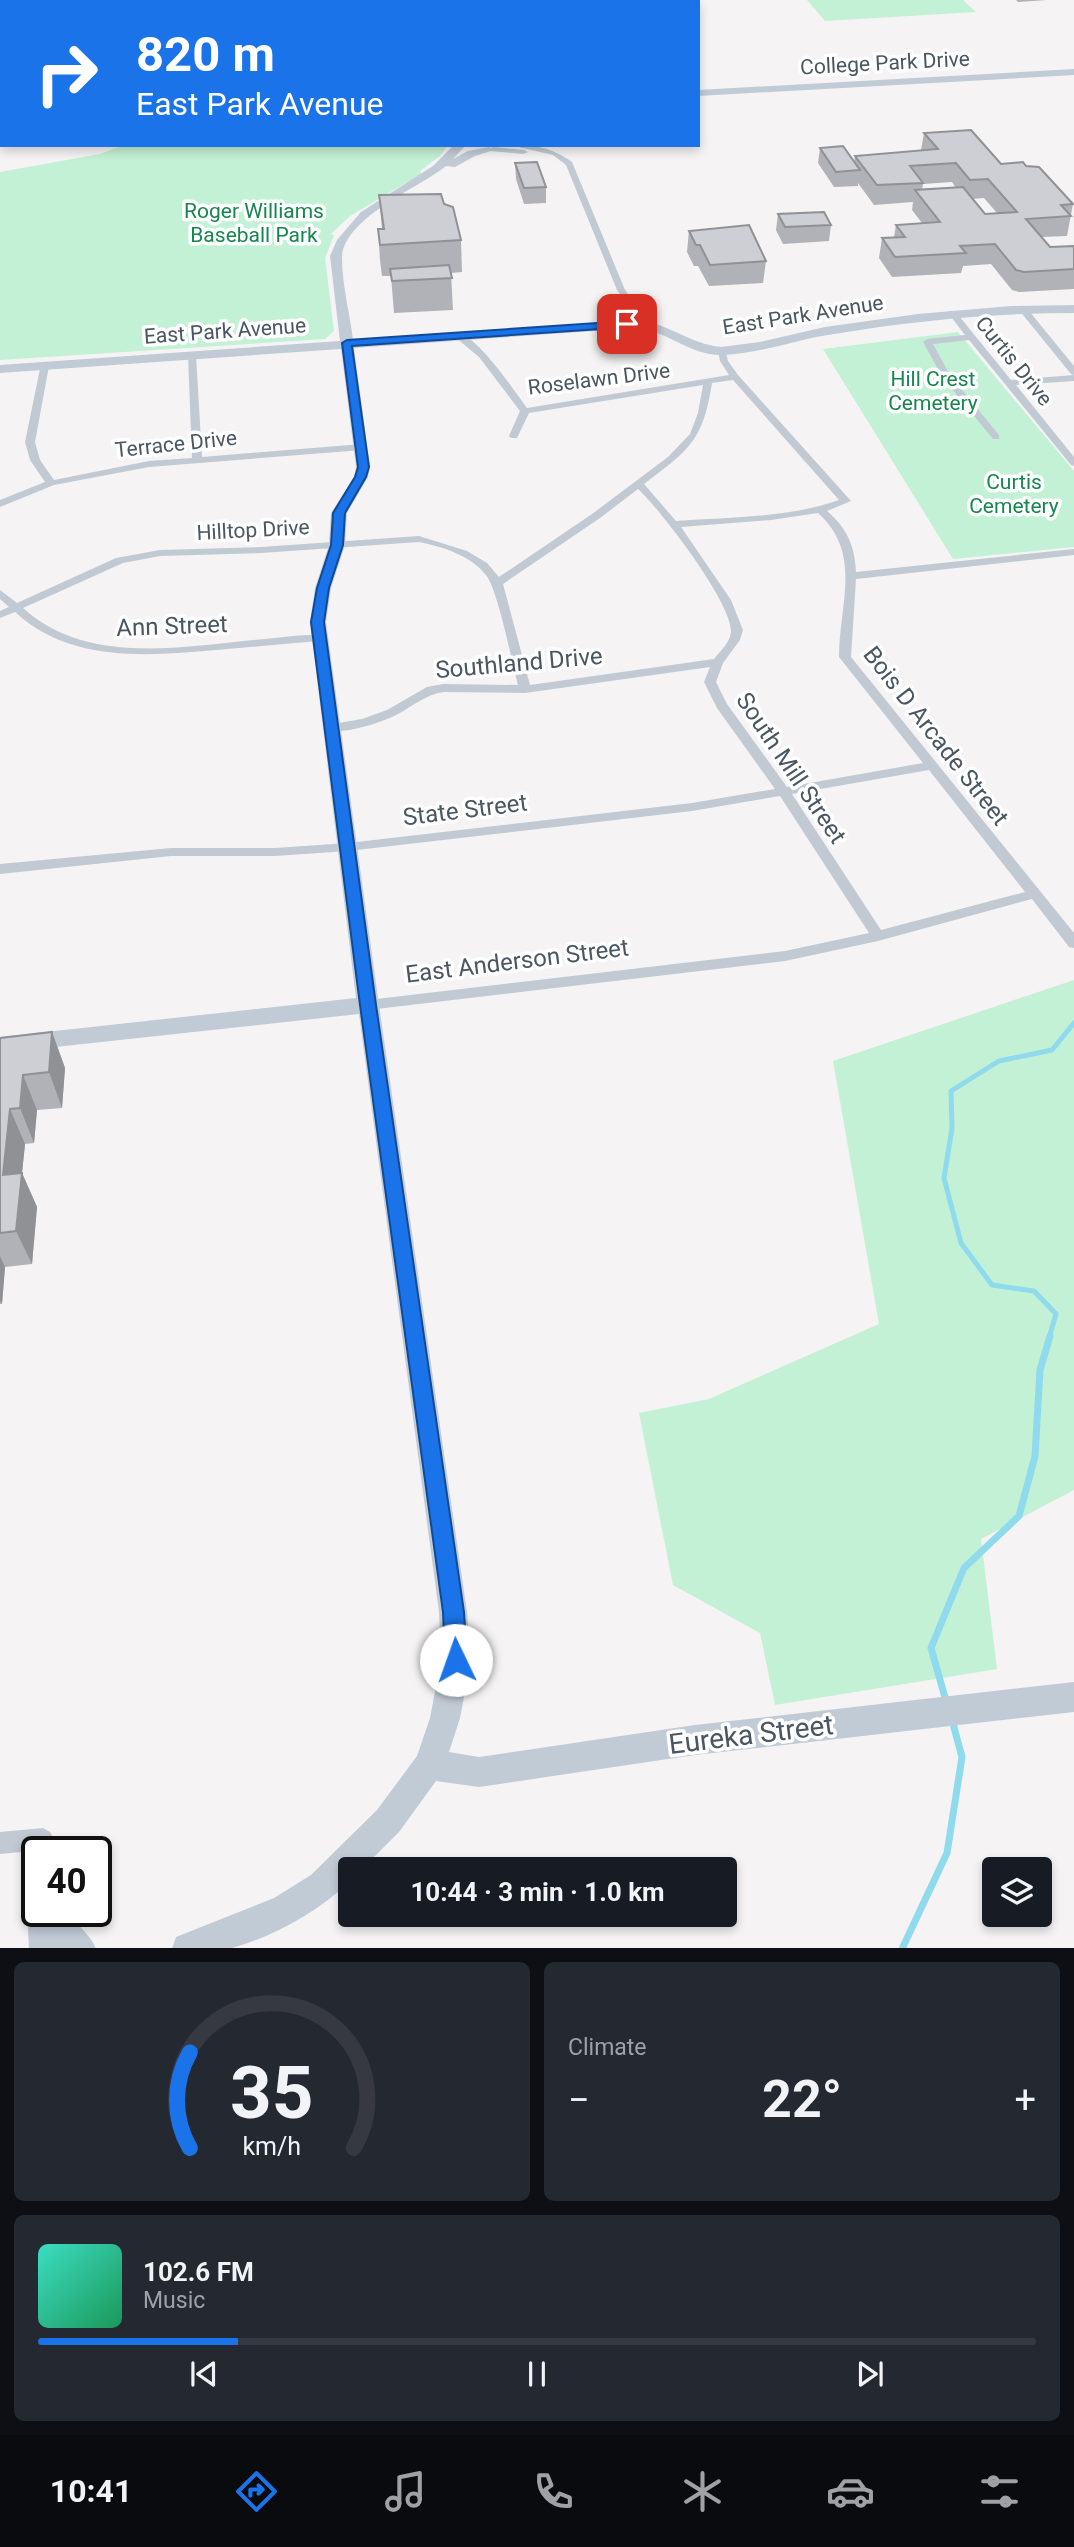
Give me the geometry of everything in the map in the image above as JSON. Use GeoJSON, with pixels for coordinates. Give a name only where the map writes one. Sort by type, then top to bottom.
{"type":"FeatureCollection","features":[{"type":"Feature","properties":{"kind":"street","name":"College Park Drive"},"geometry":{"type":"LineString","coordinates":[[700,93],[1074,72]]}},
{"type":"Feature","properties":{"kind":"street"},"geometry":{"type":"LineString","coordinates":[[188,1948],[285,1910],[322,1885],[388,1821],[429,1765],[445,1718],[456,1660],[453,1612],[319,638],[319,605],[337,545],[339,513],[361,477],[363,467],[336,256],[345,236],[372,208],[438,168],[460,147]]}},
{"type":"Feature","properties":{"kind":"street"},"geometry":{"type":"LineString","coordinates":[[466,147],[521,152],[569,164]]}},
{"type":"Feature","properties":{"kind":"street"},"geometry":{"type":"LineString","coordinates":[[524,147],[555,153],[569,164],[621,290],[646,324]]}},
{"type":"Feature","properties":{"kind":"street"},"geometry":{"type":"LineString","coordinates":[[368,214],[380,210],[434,178],[461,158],[495,148]]}},
{"type":"Feature","properties":{"kind":"street"},"geometry":{"type":"LineString","coordinates":[[1022,308],[1074,372]]}},
{"type":"Feature","properties":{"kind":"street","name":"East Park Avenue"},"geometry":{"type":"LineString","coordinates":[[0,369],[646,324],[690,346],[722,351],[825,331],[952,313],[1022,308],[1074,309]]}},
{"type":"Feature","properties":{"kind":"street","name":"Curtis Drive"},"geometry":{"type":"LineString","coordinates":[[952,313],[1074,463]]}},
{"type":"Feature","properties":{"kind":"street","name":"Roselawn Drive"},"geometry":{"type":"LineString","coordinates":[[458,335],[482,355],[524,411],[735,377]]}},
{"type":"Feature","properties":{"kind":"street"},"geometry":{"type":"LineString","coordinates":[[972,337],[927,342],[946,376],[996,438]]}},
{"type":"Feature","properties":{"kind":"street"},"geometry":{"type":"LineString","coordinates":[[673,524],[771,517],[820,510],[846,501],[735,377],[724,361],[722,351]]}},
{"type":"Feature","properties":{"kind":"street"},"geometry":{"type":"LineString","coordinates":[[192,355],[197,459]]}},
{"type":"Feature","properties":{"kind":"street"},"geometry":{"type":"LineString","coordinates":[[44,366],[30,442],[35,460],[51,483]]}},
{"type":"Feature","properties":{"kind":"street"},"geometry":{"type":"LineString","coordinates":[[1008,383],[1074,378]]}},
{"type":"Feature","properties":{"kind":"street"},"geometry":{"type":"LineString","coordinates":[[525,689],[497,583],[671,458],[694,435],[703,413],[708,382]]}},
{"type":"Feature","properties":{"kind":"street"},"geometry":{"type":"LineString","coordinates":[[514,436],[524,411]]}},
{"type":"Feature","properties":{"kind":"street","name":"Terrace Drive"},"geometry":{"type":"LineString","coordinates":[[0,505],[51,483],[104,471],[197,459],[362,447]]}},
{"type":"Feature","properties":{"kind":"street","name":"South Mill Street"},"geometry":{"type":"LineString","coordinates":[[638,484],[673,524],[728,603],[738,628],[733,646],[718,662],[710,682],[721,705],[784,792],[878,936]]}},
{"type":"Feature","properties":{"kind":"street","name":"Bois D Arcade Street"},"geometry":{"type":"LineString","coordinates":[[820,510],[839,529],[849,551],[851,576],[844,639],[845,657],[1074,943]]}},
{"type":"Feature","properties":{"kind":"street","name":"Hilltop Drive"},"geometry":{"type":"LineString","coordinates":[[0,615],[120,559],[160,553],[418,539],[442,543],[485,566],[497,583]]}},
{"type":"Feature","properties":{"kind":"street"},"geometry":{"type":"LineString","coordinates":[[851,576],[1074,552]]}},
{"type":"Feature","properties":{"kind":"street","name":"Ann Street"},"geometry":{"type":"LineString","coordinates":[[0,593],[15,609],[40,628],[79,644],[116,652],[160,652],[319,638]]}},
{"type":"Feature","properties":{"kind":"street","name":"Southland Drive"},"geometry":{"type":"LineString","coordinates":[[331,728],[364,722],[391,713],[435,689],[525,689],[718,662]]}},
{"type":"Feature","properties":{"kind":"street","name":"State Street"},"geometry":{"type":"LineString","coordinates":[[0,869],[170,852],[275,852],[348,847],[692,807],[931,766]]}},
{"type":"Feature","properties":{"kind":"street","name":"East Anderson Street"},"geometry":{"type":"LineString","coordinates":[[0,1045],[785,956],[878,936],[1034,894]]}},
{"type":"Feature","properties":{"kind":"street","name":"Eureka Street"},"geometry":{"type":"LineString","coordinates":[[429,1765],[478,1772],[695,1740],[1074,1697]]}},
{"type":"Feature","properties":{"kind":"street"},"geometry":{"type":"LineString","coordinates":[[0,1843],[21,1841]]}},
{"type":"Feature","properties":{"kind":"street"},"geometry":{"type":"LineString","coordinates":[[44,1927],[46,1948]]}},
{"type":"Feature","properties":{"kind":"street"},"geometry":{"type":"LineString","coordinates":[[59,1927],[80,1948]]}},
{"type":"Feature","properties":{"kind":"green space"},"geometry":{"type":"Polygon","coordinates":[[[807,0],[963,0],[976,12],[825,21],[807,0]]]}},
{"type":"Feature","properties":{"kind":"green space","name":"Roger Williams Baseball Park"},"geometry":{"type":"Polygon","coordinates":[[[119,147],[447,147],[440,156],[420,171],[421,174],[350,216],[331,234],[334,235],[325,258],[334,331],[325,339],[0,360],[0,172],[100,154],[119,147]]]}},
{"type":"Feature","properties":{"kind":"green space"},"geometry":{"type":"Polygon","coordinates":[[[958,332],[1074,471],[1074,547],[953,559],[823,349],[958,332]]]}},
{"type":"Feature","properties":{"kind":"green space"},"geometry":{"type":"Polygon","coordinates":[[[1074,980],[1074,1490],[981,1539],[997,1669],[775,1705],[760,1633],[673,1585],[639,1413],[709,1399],[879,1324],[833,1061],[1074,980]]]}},
{"type":"Feature","properties":{"kind":"building"},"geometry":{"type":"Polygon","coordinates":[[[971,130],[1001,164],[1023,162],[1026,166],[1039,167],[1073,204],[1061,205],[1071,216],[1026,219],[1050,247],[1074,246],[1074,269],[1024,272],[1016,270],[995,244],[960,246],[966,253],[895,257],[882,238],[905,237],[896,225],[940,222],[915,190],[963,187],[985,214],[1017,212],[988,179],[970,180],[956,163],[910,166],[923,183],[877,185],[855,156],[938,149],[924,133],[971,130]]]}},
{"type":"Feature","properties":{"kind":"building"},"geometry":{"type":"Polygon","coordinates":[[[843,146],[860,170],[836,172],[820,148],[843,146]]]}},
{"type":"Feature","properties":{"kind":"building"},"geometry":{"type":"Polygon","coordinates":[[[537,162],[546,187],[524,188],[515,163],[537,162]]]}},
{"type":"Feature","properties":{"kind":"building"},"geometry":{"type":"Polygon","coordinates":[[[441,194],[444,204],[453,207],[461,240],[380,245],[378,229],[384,229],[379,195],[441,194]]]}},
{"type":"Feature","properties":{"kind":"building"},"geometry":{"type":"Polygon","coordinates":[[[824,212],[831,225],[785,227],[778,214],[824,212]]]}},
{"type":"Feature","properties":{"kind":"building"},"geometry":{"type":"Polygon","coordinates":[[[749,225],[766,261],[710,265],[689,231],[749,225]]]}},
{"type":"Feature","properties":{"kind":"building"},"geometry":{"type":"Polygon","coordinates":[[[449,265],[452,278],[392,281],[390,269],[449,265]]]}},
{"type":"Feature","properties":{"kind":"building"},"geometry":{"type":"Polygon","coordinates":[[[52,1032],[49,1072],[23,1075],[20,1108],[10,1109],[3,1175],[22,1173],[16,1231],[0,1233],[0,1038],[52,1032]]]}},
{"type":"Feature","properties":{"kind":"waterway"},"geometry":{"type":"LineString","coordinates":[[1049,1338],[1056,1314],[1034,1291],[992,1285],[961,1243],[944,1178],[952,1128],[951,1091],[999,1061],[1052,1050],[1074,1023]]}},
{"type":"Feature","properties":{"kind":"waterway"},"geometry":{"type":"LineString","coordinates":[[946,1701],[931,1648],[964,1568],[1019,1516],[1035,1456],[1040,1370],[1050,1336]]}},
{"type":"Feature","properties":{"kind":"waterway"},"geometry":{"type":"LineString","coordinates":[[902,1948],[947,1853],[962,1757],[952,1720]]}},
{"type":"Feature","properties":{"kind":"route"},"geometry":{"type":"LineString","coordinates":[[456,1660],[453,1612],[317,622],[323,588],[335,556],[339,513],[361,477],[363,467],[347,343],[627,324]]}},
{"type":"Feature","properties":{"kind":"park label","name":"Hill Crest Cemetery"},"geometry":{"type":"Point","coordinates":[933,391]}},
{"type":"Feature","properties":{"kind":"park label","name":"Curtis Cemetery"},"geometry":{"type":"Point","coordinates":[1014,494]}}]}
